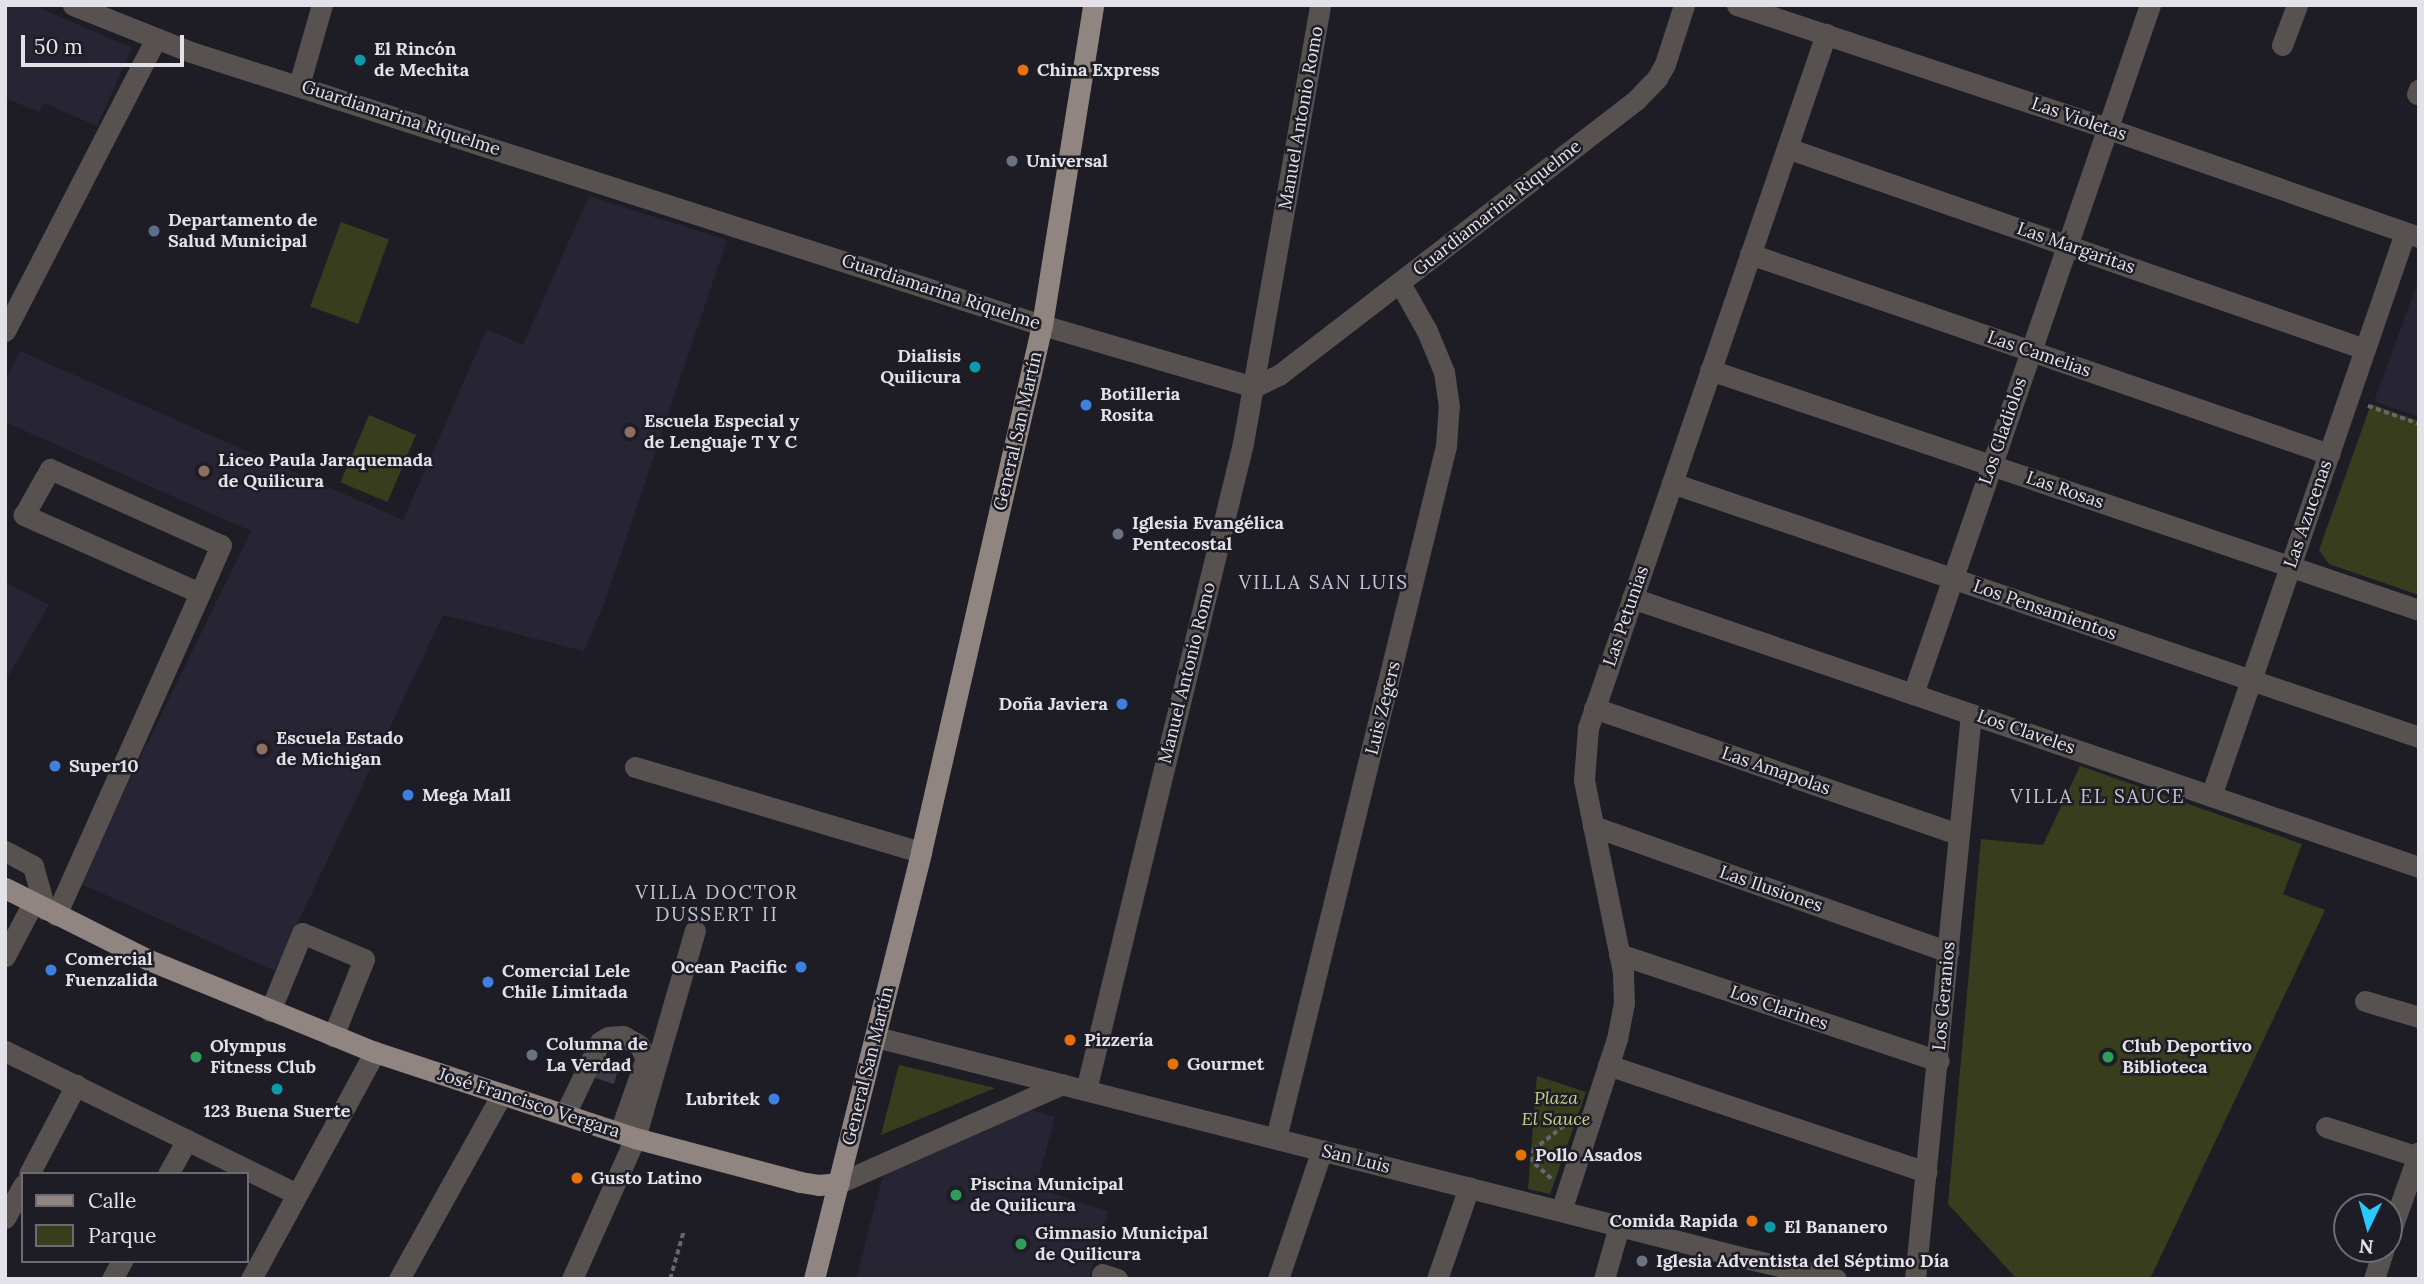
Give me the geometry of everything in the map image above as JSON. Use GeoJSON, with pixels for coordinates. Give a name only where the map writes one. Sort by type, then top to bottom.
{"type":"FeatureCollection","features":[{"type":"Feature","properties":{"kind":"main road","name":"General San Martín"},"geometry":{"type":"LineString","coordinates":[[814,1279],[921,852],[1042,325],[1093,5]]}},
{"type":"Feature","properties":{"kind":"main road","name":"José Francisco Vergara"},"geometry":{"type":"LineString","coordinates":[[5,888],[149,960],[375,1052],[628,1135],[800,1182],[820,1185],[839,1183]]}},
{"type":"Feature","properties":{"kind":"street","name":"Guardiamarina Riquelme"},"geometry":{"type":"LineString","coordinates":[[73,5],[155,40],[1042,325],[1254,387],[1279,374],[1400,283],[1648,89],[1665,64],[1684,5]]}},
{"type":"Feature","properties":{"kind":"street"},"geometry":{"type":"LineString","coordinates":[[299,85],[322,5]]}},
{"type":"Feature","properties":{"kind":"street","name":"Manuel Antonio Romo"},"geometry":{"type":"LineString","coordinates":[[1086,1090],[1254,387],[1320,5]]}},
{"type":"Feature","properties":{"kind":"street","name":"Las Violetas"},"geometry":{"type":"LineString","coordinates":[[1737,5],[2106,128],[2412,235]]}},
{"type":"Feature","properties":{"kind":"street","name":"Los Gladiolos"},"geometry":{"type":"LineString","coordinates":[[1913,694],[2150,5]]}},
{"type":"Feature","properties":{"kind":"street"},"geometry":{"type":"LineString","coordinates":[[2282,45],[2297,5]]}},
{"type":"Feature","properties":{"kind":"street","name":"Las Petunias"},"geometry":{"type":"LineString","coordinates":[[1561,1211],[1608,1065],[1624,1003],[1619,954],[1593,826],[1584,764],[1594,708],[1826,34]]}},
{"type":"Feature","properties":{"kind":"street"},"geometry":{"type":"LineString","coordinates":[[5,331],[155,40]]}},
{"type":"Feature","properties":{"kind":"street","name":"Las Margaritas"},"geometry":{"type":"LineString","coordinates":[[1787,148],[2365,349]]}},
{"type":"Feature","properties":{"kind":"street","name":"Las Azucenas"},"geometry":{"type":"LineString","coordinates":[[2211,796],[2365,349],[2412,235]]}},
{"type":"Feature","properties":{"kind":"street","name":"Las Camelias"},"geometry":{"type":"LineString","coordinates":[[1750,254],[2329,454]]}},
{"type":"Feature","properties":{"kind":"street","name":"Luis Zegers"},"geometry":{"type":"LineString","coordinates":[[1276,1138],[1437,492],[1448,436],[1449,407],[1444,372],[1427,331],[1400,283]]}},
{"type":"Feature","properties":{"kind":"street","name":"Las Rosas"},"geometry":{"type":"LineString","coordinates":[[1710,370],[2419,610]]}},
{"type":"Feature","properties":{"kind":"street"},"geometry":{"type":"LineString","coordinates":[[5,956],[45,909],[200,593],[221,545],[50,469],[24,515],[200,593]]}},
{"type":"Feature","properties":{"kind":"street","name":"Los Pensamientos"},"geometry":{"type":"LineString","coordinates":[[1672,483],[2419,737]]}},
{"type":"Feature","properties":{"kind":"street","name":"Los Claveles"},"geometry":{"type":"LineString","coordinates":[[1632,598],[2419,867]]}},
{"type":"Feature","properties":{"kind":"street","name":"Las Amapolas"},"geometry":{"type":"LineString","coordinates":[[1594,708],[1958,834]]}},
{"type":"Feature","properties":{"kind":"street","name":"Los Geranios"},"geometry":{"type":"LineString","coordinates":[[1915,1279],[1939,1061],[1971,714]]}},
{"type":"Feature","properties":{"kind":"street"},"geometry":{"type":"LineString","coordinates":[[635,767],[921,852]]}},
{"type":"Feature","properties":{"kind":"street","name":"Las Ilusiones"},"geometry":{"type":"LineString","coordinates":[[1593,826],[1948,952]]}},
{"type":"Feature","properties":{"kind":"street"},"geometry":{"type":"LineString","coordinates":[[5,851],[33,866],[45,909]]}},
{"type":"Feature","properties":{"kind":"street"},"geometry":{"type":"LineString","coordinates":[[572,1279],[628,1135],[695,930]]}},
{"type":"Feature","properties":{"kind":"street"},"geometry":{"type":"LineString","coordinates":[[270,1011],[302,933],[363,959],[333,1036]]}},
{"type":"Feature","properties":{"kind":"street","name":"Los Clarines"},"geometry":{"type":"LineString","coordinates":[[1619,954],[1939,1061]]}},
{"type":"Feature","properties":{"kind":"street"},"geometry":{"type":"LineString","coordinates":[[2365,1001],[2419,1017]]}},
{"type":"Feature","properties":{"kind":"street"},"geometry":{"type":"LineString","coordinates":[[565,1115],[593,1066],[600,1042],[608,1037],[623,1036],[644,1051],[646,1058],[630,1077],[628,1135]]}},
{"type":"Feature","properties":{"kind":"street","name":"San Luis"},"geometry":{"type":"LineString","coordinates":[[876,1037],[1619,1226],[1745,1269],[1836,1279]]}},
{"type":"Feature","properties":{"kind":"street"},"geometry":{"type":"LineString","coordinates":[[5,1051],[297,1194]]}},
{"type":"Feature","properties":{"kind":"street"},"geometry":{"type":"LineString","coordinates":[[251,1279],[375,1052]]}},
{"type":"Feature","properties":{"kind":"street"},"geometry":{"type":"LineString","coordinates":[[1608,1065],[1926,1172]]}},
{"type":"Feature","properties":{"kind":"street","name":"José Francisco Vergara"},"geometry":{"type":"LineString","coordinates":[[839,1183],[1062,1084]]}},
{"type":"Feature","properties":{"kind":"street"},"geometry":{"type":"LineString","coordinates":[[30,1172],[76,1085]]}},
{"type":"Feature","properties":{"kind":"street"},"geometry":{"type":"LineString","coordinates":[[399,1279],[502,1094]]}},
{"type":"Feature","properties":{"kind":"street"},"geometry":{"type":"LineString","coordinates":[[2326,1127],[2418,1155],[2403,1197]]}},
{"type":"Feature","properties":{"kind":"street"},"geometry":{"type":"LineString","coordinates":[[170,1172],[187,1140]]}},
{"type":"Feature","properties":{"kind":"street"},"geometry":{"type":"LineString","coordinates":[[1278,1279],[1322,1150]]}},
{"type":"Feature","properties":{"kind":"street"},"geometry":{"type":"LineString","coordinates":[[1437,1279],[1469,1187]]}},
{"type":"Feature","properties":{"kind":"street"},"geometry":{"type":"LineString","coordinates":[[5,1218],[21,1189]]}},
{"type":"Feature","properties":{"kind":"street"},"geometry":{"type":"LineString","coordinates":[[1604,1279],[1619,1226]]}},
{"type":"Feature","properties":{"kind":"street"},"geometry":{"type":"LineString","coordinates":[[112,1279],[121,1263]]}},
{"type":"Feature","properties":{"kind":"path"},"geometry":{"type":"LineString","coordinates":[[2348,400],[2419,424]]}},
{"type":"Feature","properties":{"kind":"path"},"geometry":{"type":"LineString","coordinates":[[1569,1187],[1557,1184],[1532,1162],[1533,1150],[1574,1119]]}},
{"type":"Feature","properties":{"kind":"path"},"geometry":{"type":"LineString","coordinates":[[670,1279],[683,1233]]}},
{"type":"Feature","properties":{"kind":"shaded area"},"geometry":{"type":"Polygon","coordinates":[[[5,5],[33,5],[132,48],[97,126],[44,103],[39,112],[5,98],[5,5]]]}},
{"type":"Feature","properties":{"kind":"shaded area"},"geometry":{"type":"Polygon","coordinates":[[[589,196],[727,240],[605,601],[584,651],[443,615],[275,971],[79,883],[251,531],[5,422],[5,380],[20,351],[403,520],[487,329],[523,345],[589,196]]]}},
{"type":"Feature","properties":{"kind":"shaded area"},"geometry":{"type":"Polygon","coordinates":[[[2419,279],[2419,417],[2374,401],[2419,279]]]}},
{"type":"Feature","properties":{"kind":"shaded area"},"geometry":{"type":"Polygon","coordinates":[[[5,582],[49,605],[5,682],[5,582]]]}},
{"type":"Feature","properties":{"kind":"shaded area"},"geometry":{"type":"Polygon","coordinates":[[[1032,1110],[1055,1117],[1036,1188],[1108,1211],[1089,1279],[856,1279],[883,1175],[1032,1110]]]}},
{"type":"Feature","properties":{"kind":"green space"},"geometry":{"type":"Polygon","coordinates":[[[341,222],[389,239],[358,324],[310,307],[341,222]]]}},
{"type":"Feature","properties":{"kind":"green space"},"geometry":{"type":"Polygon","coordinates":[[[2371,404],[2419,421],[2419,595],[2329,564],[2319,550],[2371,404]]]}},
{"type":"Feature","properties":{"kind":"green space"},"geometry":{"type":"Polygon","coordinates":[[[369,415],[416,435],[387,502],[340,482],[369,415]]]}},
{"type":"Feature","properties":{"kind":"green space","name":"Club Deportivo Biblioteca"},"geometry":{"type":"Polygon","coordinates":[[[2080,766],[2302,844],[2283,894],[2325,910],[2150,1279],[2017,1279],[1948,1204],[1981,839],[2043,845],[2080,766]]]}},
{"type":"Feature","properties":{"kind":"green space"},"geometry":{"type":"Polygon","coordinates":[[[899,1065],[995,1088],[881,1135],[899,1065]]]}},
{"type":"Feature","properties":{"kind":"green space","name":"Plaza El Sauce"},"geometry":{"type":"Polygon","coordinates":[[[1537,1076],[1586,1092],[1550,1194],[1528,1189],[1537,1076]]]}},
{"type":"Feature","properties":{"kind":"tunnel"},"geometry":{"type":"LineString","coordinates":[[597,1067],[621,1075]]}},
{"type":"Feature","properties":{"kind":"place","name":"El Rincón de Mechita"},"geometry":{"type":"Point","coordinates":[360,60]}},
{"type":"Feature","properties":{"kind":"place","name":"China Express"},"geometry":{"type":"Point","coordinates":[1023,70]}},
{"type":"Feature","properties":{"kind":"place","name":"Universal"},"geometry":{"type":"Point","coordinates":[1012,161]}},
{"type":"Feature","properties":{"kind":"place","name":"Departamento de Salud Municipal"},"geometry":{"type":"Point","coordinates":[154,231]}},
{"type":"Feature","properties":{"kind":"place","name":"Dialisis Quilicura"},"geometry":{"type":"Point","coordinates":[975,367]}},
{"type":"Feature","properties":{"kind":"place","name":"Botilleria Rosita"},"geometry":{"type":"Point","coordinates":[1086,405]}},
{"type":"Feature","properties":{"kind":"place","name":"Escuela Especial y de Lenguaje T Y C"},"geometry":{"type":"Point","coordinates":[630,432]}},
{"type":"Feature","properties":{"kind":"place","name":"Liceo Paula Jaraquemada de Quilicura"},"geometry":{"type":"Point","coordinates":[204,471]}},
{"type":"Feature","properties":{"kind":"place","name":"Iglesia Evangélica Pentecostal"},"geometry":{"type":"Point","coordinates":[1118,534]}},
{"type":"Feature","properties":{"kind":"place","name":"Doña Javiera"},"geometry":{"type":"Point","coordinates":[1122,704]}},
{"type":"Feature","properties":{"kind":"place","name":"Escuela Estado de Michigan"},"geometry":{"type":"Point","coordinates":[262,749]}},
{"type":"Feature","properties":{"kind":"place","name":"Super10"},"geometry":{"type":"Point","coordinates":[55,766]}},
{"type":"Feature","properties":{"kind":"place","name":"Mega Mall"},"geometry":{"type":"Point","coordinates":[408,795]}},
{"type":"Feature","properties":{"kind":"place","name":"Ocean Pacific"},"geometry":{"type":"Point","coordinates":[801,967]}},
{"type":"Feature","properties":{"kind":"place","name":"Comercial Fuenzalida"},"geometry":{"type":"Point","coordinates":[51,970]}},
{"type":"Feature","properties":{"kind":"place","name":"Comercial Lele Chile Limitada"},"geometry":{"type":"Point","coordinates":[488,982]}},
{"type":"Feature","properties":{"kind":"place","name":"Pizzería"},"geometry":{"type":"Point","coordinates":[1070,1040]}},
{"type":"Feature","properties":{"kind":"place","name":"Columna de La Verdad"},"geometry":{"type":"Point","coordinates":[532,1055]}},
{"type":"Feature","properties":{"kind":"place","name":"Olympus Fitness Club"},"geometry":{"type":"Point","coordinates":[196,1057]}},
{"type":"Feature","properties":{"kind":"place","name":"Club Deportivo Biblioteca"},"geometry":{"type":"Point","coordinates":[2108,1057]}},
{"type":"Feature","properties":{"kind":"place","name":"Gourmet"},"geometry":{"type":"Point","coordinates":[1173,1064]}},
{"type":"Feature","properties":{"kind":"place","name":"123 Buena Suerte"},"geometry":{"type":"Point","coordinates":[277,1089]}},
{"type":"Feature","properties":{"kind":"place","name":"Lubritek"},"geometry":{"type":"Point","coordinates":[774,1099]}},
{"type":"Feature","properties":{"kind":"place","name":"Pollo Asados"},"geometry":{"type":"Point","coordinates":[1521,1155]}},
{"type":"Feature","properties":{"kind":"place","name":"Gusto Latino"},"geometry":{"type":"Point","coordinates":[577,1178]}},
{"type":"Feature","properties":{"kind":"place","name":"Piscina Municipal de Quilicura"},"geometry":{"type":"Point","coordinates":[956,1195]}},
{"type":"Feature","properties":{"kind":"place","name":"Comida Rapida"},"geometry":{"type":"Point","coordinates":[1752,1221]}},
{"type":"Feature","properties":{"kind":"place","name":"El Bananero"},"geometry":{"type":"Point","coordinates":[1770,1227]}},
{"type":"Feature","properties":{"kind":"place","name":"Gimnasio Municipal de Quilicura"},"geometry":{"type":"Point","coordinates":[1021,1244]}},
{"type":"Feature","properties":{"kind":"place","name":"Iglesia Adventista del Séptimo Día"},"geometry":{"type":"Point","coordinates":[1642,1261]}},
{"type":"Feature","properties":{"kind":"district","name":"VILLA SAN LUIS"},"geometry":{"type":"Point","coordinates":[1324,583]}},
{"type":"Feature","properties":{"kind":"district","name":"VILLA EL SAUCE"},"geometry":{"type":"Point","coordinates":[2098,797]}},
{"type":"Feature","properties":{"kind":"district","name":"VILLA DOCTOR DUSSERT II"},"geometry":{"type":"Point","coordinates":[717,904]}}]}
